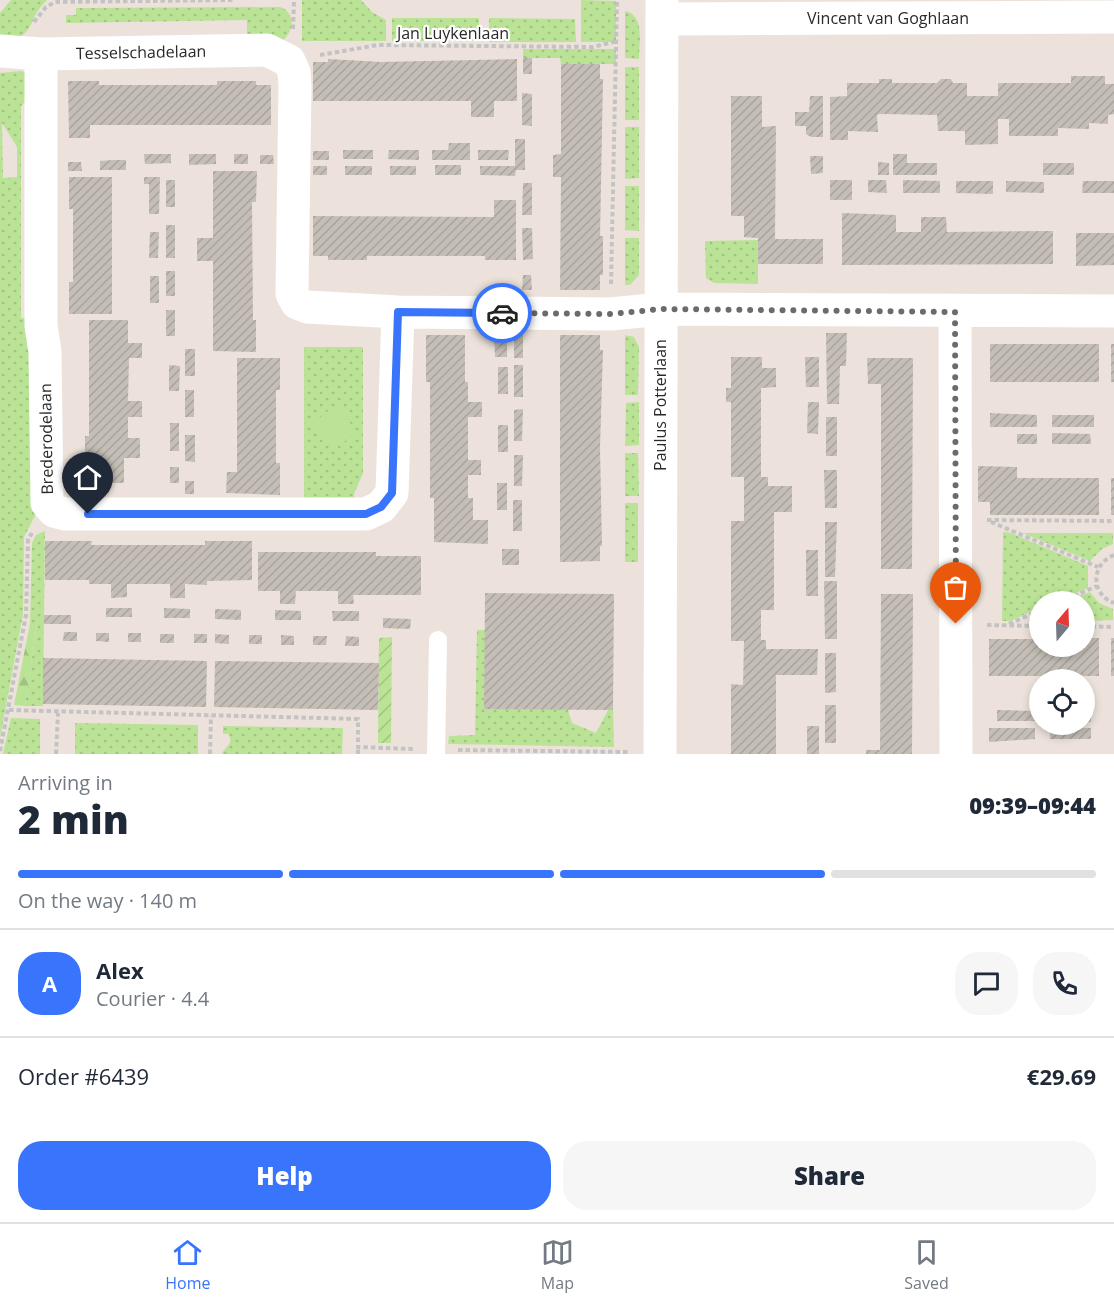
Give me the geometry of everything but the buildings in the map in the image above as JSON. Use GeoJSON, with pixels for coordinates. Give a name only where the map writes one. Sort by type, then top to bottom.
{"type":"FeatureCollection","features":[{"type":"Feature","properties":{"kind":"street","name":"Vincent van Goghlaan"},"geometry":{"type":"LineString","coordinates":[[662,10],[1114,17]]}},
{"type":"Feature","properties":{"kind":"street","name":"Paulus Potterlaan"},"geometry":{"type":"LineString","coordinates":[[660,753],[662,10]]}},
{"type":"Feature","properties":{"kind":"street","name":"Tesselschadelaan"},"geometry":{"type":"LineString","coordinates":[[17,52],[267,50],[285,58]]}},
{"type":"Feature","properties":{"kind":"street","name":"Brederodelaan"},"geometry":{"type":"LineString","coordinates":[[17,52],[45,352],[47,503],[54,511],[65,514],[366,514],[381,507],[392,493],[398,312]]}},
{"type":"Feature","properties":{"kind":"street"},"geometry":{"type":"LineString","coordinates":[[285,58],[294,72],[295,87],[292,294],[297,303],[307,307],[398,312],[611,314],[661,309],[1114,311]]}},
{"type":"Feature","properties":{"kind":"street"},"geometry":{"type":"LineString","coordinates":[[955,312],[972,520],[956,624],[956,754]]}},
{"type":"Feature","properties":{"kind":"lane"},"geometry":{"type":"LineString","coordinates":[[436,752],[438,640]]}},
{"type":"Feature","properties":{"kind":"path"},"geometry":{"type":"LineString","coordinates":[[17,52],[46,7],[55,2],[233,0]]}},
{"type":"Feature","properties":{"kind":"path"},"geometry":{"type":"LineString","coordinates":[[611,314],[617,0]]}},
{"type":"Feature","properties":{"kind":"path","name":"Jan Luykenlaan"},"geometry":{"type":"LineString","coordinates":[[285,58],[378,45],[593,46],[616,41]]}},
{"type":"Feature","properties":{"kind":"path"},"geometry":{"type":"LineString","coordinates":[[0,751],[26,615],[28,539],[47,503]]}},
{"type":"Feature","properties":{"kind":"path"},"geometry":{"type":"LineString","coordinates":[[972,520],[1114,521]]}},
{"type":"Feature","properties":{"kind":"path"},"geometry":{"type":"LineString","coordinates":[[972,520],[1098,567]]}},
{"type":"Feature","properties":{"kind":"path"},"geometry":{"type":"LineString","coordinates":[[1114,555],[1104,560],[1098,567],[1097,586],[1102,595],[1114,603]]}},
{"type":"Feature","properties":{"kind":"path"},"geometry":{"type":"LineString","coordinates":[[1085,591],[1097,586]]}},
{"type":"Feature","properties":{"kind":"path"},"geometry":{"type":"LineString","coordinates":[[1005,625],[1029,615]]}},
{"type":"Feature","properties":{"kind":"path"},"geometry":{"type":"LineString","coordinates":[[956,624],[1029,626]]}},
{"type":"Feature","properties":{"kind":"path"},"geometry":{"type":"LineString","coordinates":[[1095,626],[1114,627]]}},
{"type":"Feature","properties":{"kind":"path"},"geometry":{"type":"LineString","coordinates":[[9,710],[358,719],[358,754]]}},
{"type":"Feature","properties":{"kind":"path"},"geometry":{"type":"LineString","coordinates":[[56,754],[58,713]]}},
{"type":"Feature","properties":{"kind":"path"},"geometry":{"type":"LineString","coordinates":[[210,754],[211,716]]}},
{"type":"Feature","properties":{"kind":"path"},"geometry":{"type":"LineString","coordinates":[[358,747],[436,752],[660,753]]}},
{"type":"Feature","properties":{"kind":"green space"},"geometry":{"type":"Polygon","coordinates":[[[11,0],[47,0],[26,32],[13,40],[0,43],[0,13],[11,0]]]}},
{"type":"Feature","properties":{"kind":"green space"},"geometry":{"type":"Polygon","coordinates":[[[302,0],[361,0],[372,12],[386,20],[386,41],[302,41],[302,0]]]}},
{"type":"Feature","properties":{"kind":"green space"},"geometry":{"type":"Polygon","coordinates":[[[581,0],[616,1],[616,42],[581,42],[581,0]]]}},
{"type":"Feature","properties":{"kind":"green space"},"geometry":{"type":"Polygon","coordinates":[[[280,7],[289,13],[292,22],[289,33],[282,41],[247,37],[247,20],[66,23],[66,15],[76,15],[76,8],[280,7]]]}},
{"type":"Feature","properties":{"kind":"green space"},"geometry":{"type":"Polygon","coordinates":[[[625,11],[636,18],[638,23],[640,30],[639,59],[625,58],[625,11]]]}},
{"type":"Feature","properties":{"kind":"green space"},"geometry":{"type":"Polygon","coordinates":[[[392,18],[479,18],[479,41],[392,41],[392,18]]]}},
{"type":"Feature","properties":{"kind":"green space"},"geometry":{"type":"Polygon","coordinates":[[[489,18],[575,19],[576,42],[489,42],[489,18]]]}},
{"type":"Feature","properties":{"kind":"green space"},"geometry":{"type":"Polygon","coordinates":[[[523,49],[616,49],[616,64],[561,64],[560,58],[523,58],[523,49]]]}},
{"type":"Feature","properties":{"kind":"green space"},"geometry":{"type":"Polygon","coordinates":[[[625,67],[639,67],[639,120],[625,120],[625,67]]]}},
{"type":"Feature","properties":{"kind":"green space"},"geometry":{"type":"Polygon","coordinates":[[[25,72],[32,95],[21,106],[21,318],[32,318],[36,514],[24,537],[23,614],[0,738],[0,73],[25,72]],[[2,123],[3,178],[17,177],[17,147],[2,123]]]}},
{"type":"Feature","properties":{"kind":"green space"},"geometry":{"type":"Polygon","coordinates":[[[625,127],[639,127],[639,178],[625,179],[625,127]]]}},
{"type":"Feature","properties":{"kind":"green space"},"geometry":{"type":"Polygon","coordinates":[[[625,186],[639,186],[639,231],[625,230],[625,186]]]}},
{"type":"Feature","properties":{"kind":"green space"},"geometry":{"type":"Polygon","coordinates":[[[625,238],[639,238],[639,275],[630,285],[625,285],[625,238]]]}},
{"type":"Feature","properties":{"kind":"green space"},"geometry":{"type":"Polygon","coordinates":[[[758,240],[758,284],[714,283],[706,278],[705,241],[758,240]]]}},
{"type":"Feature","properties":{"kind":"green space"},"geometry":{"type":"Polygon","coordinates":[[[625,335],[634,337],[639,347],[638,395],[625,395],[625,335]]]}},
{"type":"Feature","properties":{"kind":"green space"},"geometry":{"type":"Polygon","coordinates":[[[304,347],[363,347],[363,473],[354,494],[354,505],[304,503],[304,347]]]}},
{"type":"Feature","properties":{"kind":"green space"},"geometry":{"type":"Polygon","coordinates":[[[639,402],[639,445],[625,446],[626,403],[639,402]]]}},
{"type":"Feature","properties":{"kind":"green space"},"geometry":{"type":"Polygon","coordinates":[[[338,403],[356,432],[333,451],[313,423],[338,403]]]}},
{"type":"Feature","properties":{"kind":"green space"},"geometry":{"type":"Polygon","coordinates":[[[625,453],[638,453],[639,496],[625,496],[625,453]]]}},
{"type":"Feature","properties":{"kind":"green space"},"geometry":{"type":"Polygon","coordinates":[[[625,503],[638,503],[638,562],[625,562],[625,503]]]}},
{"type":"Feature","properties":{"kind":"green space"},"geometry":{"type":"Polygon","coordinates":[[[45,531],[43,706],[25,706],[37,624],[30,623],[32,543],[36,535],[45,531]]]}},
{"type":"Feature","properties":{"kind":"green space"},"geometry":{"type":"Polygon","coordinates":[[[1003,532],[1011,533],[1088,566],[1088,588],[1080,591],[1029,591],[1029,612],[1010,621],[1002,621],[1003,532]]]}},
{"type":"Feature","properties":{"kind":"green space"},"geometry":{"type":"Polygon","coordinates":[[[1023,533],[1113,533],[1113,544],[1102,549],[1090,561],[1023,533]]]}},
{"type":"Feature","properties":{"kind":"green space"},"geometry":{"type":"Polygon","coordinates":[[[1095,598],[1099,603],[1113,609],[1113,620],[1095,621],[1095,598]]]}},
{"type":"Feature","properties":{"kind":"green space"},"geometry":{"type":"Polygon","coordinates":[[[30,623],[37,623],[25,706],[14,705],[30,623]]]}},
{"type":"Feature","properties":{"kind":"green space"},"geometry":{"type":"Polygon","coordinates":[[[477,630],[485,630],[568,710],[572,723],[596,733],[608,710],[613,710],[614,747],[448,744],[449,736],[475,735],[477,630]]]}},
{"type":"Feature","properties":{"kind":"green space"},"geometry":{"type":"Polygon","coordinates":[[[392,637],[391,743],[378,743],[379,638],[392,637]]]}},
{"type":"Feature","properties":{"kind":"green space"},"geometry":{"type":"Polygon","coordinates":[[[11,718],[40,719],[40,754],[3,754],[11,718]]]}},
{"type":"Feature","properties":{"kind":"green space"},"geometry":{"type":"Polygon","coordinates":[[[75,723],[198,725],[198,754],[75,754],[75,723]]]}},
{"type":"Feature","properties":{"kind":"green space"},"geometry":{"type":"Polygon","coordinates":[[[223,726],[343,728],[342,754],[222,754],[230,740],[228,734],[223,734],[223,726]]]}},
{"type":"Feature","properties":{"kind":"way so far"},"geometry":{"type":"LineString","coordinates":[[502,313],[611,314],[661,309],[955,312],[956,624]]}},
{"type":"Feature","properties":{"kind":"route"},"geometry":{"type":"LineString","coordinates":[[88,514],[366,514],[381,507],[392,493],[398,312],[502,313]]}}]}
